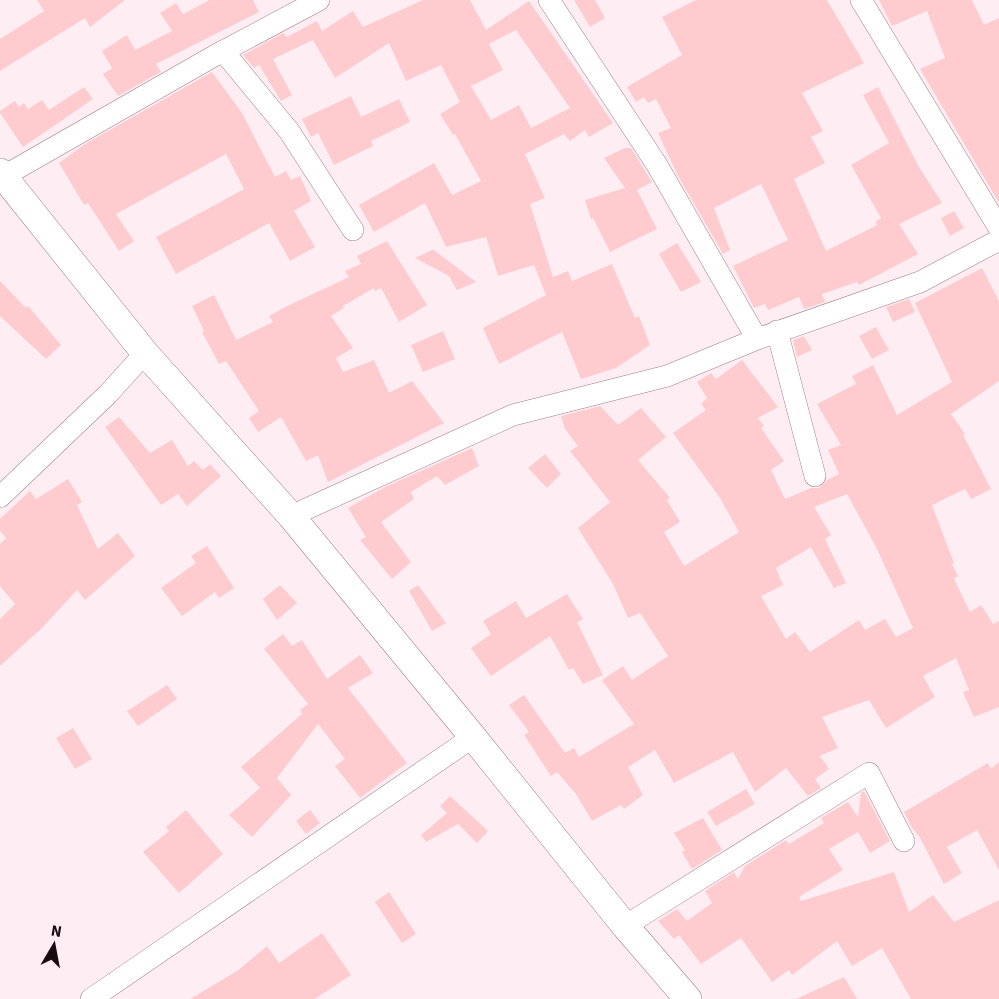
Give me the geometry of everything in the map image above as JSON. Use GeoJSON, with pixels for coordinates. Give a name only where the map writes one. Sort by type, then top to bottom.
{"type":"FeatureCollection","features":[{"type":"Feature","properties":{"kind":"street"},"geometry":{"type":"LineString","coordinates":[[319,0],[2,174],[145,353],[291,516],[625,926],[688,999]]}},
{"type":"Feature","properties":{"kind":"street"},"geometry":{"type":"LineString","coordinates":[[549,0],[657,165],[757,339]]}},
{"type":"Feature","properties":{"kind":"street"},"geometry":{"type":"LineString","coordinates":[[861,0],[999,228]]}},
{"type":"Feature","properties":{"kind":"street"},"geometry":{"type":"LineString","coordinates":[[223,51],[289,131],[353,230]]}},
{"type":"Feature","properties":{"kind":"street"},"geometry":{"type":"LineString","coordinates":[[291,516],[513,415],[667,376],[777,331],[920,282],[999,240]]}},
{"type":"Feature","properties":{"kind":"street"},"geometry":{"type":"LineString","coordinates":[[777,331],[815,476]]}},
{"type":"Feature","properties":{"kind":"street"},"geometry":{"type":"LineString","coordinates":[[0,497],[108,394],[145,353]]}},
{"type":"Feature","properties":{"kind":"street"},"geometry":{"type":"LineString","coordinates":[[91,999],[473,737]]}},
{"type":"Feature","properties":{"kind":"street"},"geometry":{"type":"LineString","coordinates":[[625,926],[869,773],[904,841]]}},
{"type":"Feature","properties":{"kind":"building"},"geometry":{"type":"Polygon","coordinates":[[[37,0],[125,0],[90,27],[85,18],[0,71],[0,39],[44,11],[37,0]]]}},
{"type":"Feature","properties":{"kind":"building"},"geometry":{"type":"Polygon","coordinates":[[[210,0],[253,0],[259,12],[156,64],[161,72],[118,96],[103,74],[112,68],[102,51],[127,35],[135,50],[172,31],[160,13],[176,3],[183,14],[210,0]]]}},
{"type":"Feature","properties":{"kind":"building"},"geometry":{"type":"Polygon","coordinates":[[[423,0],[470,0],[486,30],[529,1],[613,123],[589,137],[585,130],[570,141],[564,134],[525,154],[545,198],[530,204],[553,277],[568,271],[572,281],[612,264],[635,318],[639,316],[650,345],[616,368],[581,379],[562,332],[499,364],[483,328],[546,295],[534,265],[498,276],[486,237],[446,247],[425,203],[374,232],[359,205],[434,163],[452,195],[481,181],[455,134],[453,135],[440,114],[460,102],[441,65],[406,81],[389,43],[335,78],[313,40],[273,59],[292,95],[281,101],[259,65],[254,68],[243,55],[283,33],[287,37],[317,21],[322,31],[353,11],[363,27],[423,0]],[[516,30],[489,44],[503,70],[471,86],[491,120],[519,105],[531,128],[570,108],[516,30]]]}},
{"type":"Feature","properties":{"kind":"building"},"geometry":{"type":"Polygon","coordinates":[[[574,0],[595,0],[605,18],[590,27],[574,0]]]}},
{"type":"Feature","properties":{"kind":"building"},"geometry":{"type":"Polygon","coordinates":[[[696,0],[827,0],[864,63],[802,93],[823,131],[811,137],[825,163],[794,179],[826,251],[877,225],[875,222],[881,218],[851,165],[889,143],[863,95],[878,87],[919,167],[942,203],[899,224],[918,254],[859,285],[857,282],[822,294],[825,302],[804,309],[799,297],[768,310],[765,304],[754,308],[733,266],[788,240],[761,184],[714,208],[730,250],[723,254],[678,176],[658,133],[671,128],[656,99],[648,103],[644,97],[636,102],[627,87],[682,55],[662,17],[696,0]]]}},
{"type":"Feature","properties":{"kind":"building"},"geometry":{"type":"Polygon","coordinates":[[[879,0],[972,0],[984,25],[999,18],[999,203],[920,69],[945,58],[927,11],[892,26],[879,0]]]}},
{"type":"Feature","properties":{"kind":"building"},"geometry":{"type":"Polygon","coordinates":[[[212,72],[242,113],[275,177],[286,171],[291,180],[300,176],[311,201],[294,211],[315,247],[290,261],[269,223],[176,274],[156,237],[244,189],[226,154],[116,214],[134,241],[119,251],[88,203],[84,205],[59,163],[85,144],[212,72]]]}},
{"type":"Feature","properties":{"kind":"building"},"geometry":{"type":"Polygon","coordinates":[[[84,87],[93,99],[23,147],[0,113],[15,101],[19,107],[24,103],[28,109],[42,100],[49,110],[84,87]]]}},
{"type":"Feature","properties":{"kind":"building"},"geometry":{"type":"Polygon","coordinates":[[[351,96],[361,117],[399,99],[410,122],[371,141],[373,146],[334,165],[318,133],[311,137],[302,119],[351,96]]]}},
{"type":"Feature","properties":{"kind":"building"},"geometry":{"type":"Polygon","coordinates":[[[625,148],[631,148],[652,182],[637,190],[657,229],[610,252],[593,218],[591,219],[585,200],[625,188],[604,158],[625,148]]]}},
{"type":"Feature","properties":{"kind":"building"},"geometry":{"type":"Polygon","coordinates":[[[954,211],[964,228],[950,236],[941,218],[954,211]]]}},
{"type":"Feature","properties":{"kind":"building"},"geometry":{"type":"Polygon","coordinates":[[[387,241],[427,305],[399,322],[381,288],[375,291],[374,288],[343,306],[344,308],[331,316],[353,348],[336,358],[343,372],[374,360],[389,393],[412,381],[444,423],[328,482],[318,455],[306,461],[281,417],[258,432],[249,418],[259,411],[226,361],[219,364],[202,332],[204,331],[192,306],[214,295],[236,340],[273,322],[269,316],[283,308],[349,277],[345,271],[361,264],[357,256],[387,241]]]}},
{"type":"Feature","properties":{"kind":"building"},"geometry":{"type":"Polygon","coordinates":[[[677,243],[701,282],[681,292],[659,254],[677,243]]]}},
{"type":"Feature","properties":{"kind":"building"},"geometry":{"type":"Polygon","coordinates":[[[434,249],[476,282],[457,290],[449,276],[415,258],[434,249]]]}},
{"type":"Feature","properties":{"kind":"building"},"geometry":{"type":"Polygon","coordinates":[[[982,268],[999,301],[999,381],[951,414],[965,434],[963,435],[991,489],[971,499],[965,489],[932,505],[958,576],[954,579],[970,612],[981,605],[993,624],[999,621],[999,707],[974,717],[963,692],[969,690],[956,658],[923,676],[935,697],[886,728],[869,700],[822,717],[838,748],[820,756],[829,769],[815,779],[821,788],[808,796],[786,768],[755,792],[733,752],[674,783],[655,750],[628,767],[643,795],[624,809],[621,805],[592,821],[576,794],[557,772],[551,776],[524,735],[529,732],[509,705],[524,695],[565,753],[574,748],[579,757],[634,724],[602,680],[623,666],[632,680],[668,656],[640,613],[628,618],[613,584],[578,528],[610,502],[570,451],[578,446],[565,429],[561,416],[600,406],[618,425],[641,408],[666,437],[638,460],[670,498],[667,500],[680,522],[664,532],[684,566],[739,532],[720,498],[673,433],[706,410],[701,404],[707,398],[697,382],[711,373],[716,379],[742,360],[778,407],[758,418],[764,426],[761,428],[784,461],[771,470],[785,499],[811,488],[819,488],[827,480],[839,474],[828,450],[841,445],[817,404],[856,384],[852,376],[873,365],[897,415],[952,382],[915,303],[982,268]],[[847,494],[814,507],[831,535],[825,539],[846,583],[834,588],[811,547],[776,568],[783,585],[761,596],[786,639],[795,632],[810,652],[859,620],[865,630],[885,619],[896,637],[913,628],[877,549],[847,494]]]}},
{"type":"Feature","properties":{"kind":"building"},"geometry":{"type":"Polygon","coordinates":[[[0,281],[26,308],[28,306],[61,345],[46,359],[0,316],[0,281]]]}},
{"type":"Feature","properties":{"kind":"building"},"geometry":{"type":"Polygon","coordinates":[[[909,299],[915,312],[893,322],[886,307],[909,299]]]}},
{"type":"Feature","properties":{"kind":"building"},"geometry":{"type":"Polygon","coordinates":[[[876,327],[889,350],[872,359],[859,336],[876,327]]]}},
{"type":"Feature","properties":{"kind":"building"},"geometry":{"type":"Polygon","coordinates":[[[443,331],[455,359],[423,372],[411,345],[443,331]]]}},
{"type":"Feature","properties":{"kind":"building"},"geometry":{"type":"Polygon","coordinates":[[[804,336],[812,350],[797,357],[793,340],[804,336]]]}},
{"type":"Feature","properties":{"kind":"building"},"geometry":{"type":"Polygon","coordinates":[[[119,417],[150,453],[172,440],[188,466],[194,461],[203,470],[210,464],[221,476],[187,506],[178,494],[161,505],[105,427],[119,417]]]}},
{"type":"Feature","properties":{"kind":"building"},"geometry":{"type":"Polygon","coordinates":[[[472,448],[479,466],[445,485],[437,476],[411,492],[414,499],[381,522],[411,562],[392,579],[360,540],[366,537],[348,508],[385,487],[472,448]]]}},
{"type":"Feature","properties":{"kind":"building"},"geometry":{"type":"Polygon","coordinates":[[[545,454],[561,474],[547,488],[528,468],[545,454]]]}},
{"type":"Feature","properties":{"kind":"building"},"geometry":{"type":"Polygon","coordinates":[[[68,479],[82,502],[77,505],[98,549],[118,533],[135,556],[85,600],[77,590],[42,628],[0,666],[0,619],[15,604],[0,586],[0,544],[6,538],[0,531],[0,519],[30,491],[36,499],[68,479]]]}},
{"type":"Feature","properties":{"kind":"building"},"geometry":{"type":"Polygon","coordinates":[[[207,546],[234,588],[219,598],[215,592],[182,616],[161,588],[196,563],[191,556],[207,546]]]}},
{"type":"Feature","properties":{"kind":"building"},"geometry":{"type":"Polygon","coordinates":[[[280,585],[297,603],[277,620],[263,599],[280,585]]]}},
{"type":"Feature","properties":{"kind":"building"},"geometry":{"type":"Polygon","coordinates":[[[418,585],[446,623],[432,631],[409,591],[418,585]]]}},
{"type":"Feature","properties":{"kind":"building"},"geometry":{"type":"Polygon","coordinates":[[[567,594],[583,619],[577,622],[603,675],[583,684],[573,668],[569,670],[550,636],[491,676],[471,648],[491,634],[483,621],[516,601],[526,618],[567,594]]]}},
{"type":"Feature","properties":{"kind":"building"},"geometry":{"type":"Polygon","coordinates":[[[283,634],[292,646],[302,640],[327,679],[360,655],[373,673],[348,688],[407,763],[360,798],[335,766],[345,759],[318,724],[277,778],[291,795],[252,837],[229,815],[260,788],[241,767],[302,714],[300,710],[308,704],[264,649],[283,634]]]}},
{"type":"Feature","properties":{"kind":"building"},"geometry":{"type":"Polygon","coordinates":[[[167,685],[177,699],[138,726],[127,711],[167,685]]]}},
{"type":"Feature","properties":{"kind":"building"},"geometry":{"type":"Polygon","coordinates":[[[73,728],[92,759],[75,769],[56,738],[73,728]]]}},
{"type":"Feature","properties":{"kind":"building"},"geometry":{"type":"Polygon","coordinates":[[[999,762],[999,870],[977,830],[947,847],[962,873],[944,884],[904,812],[988,763],[991,769],[999,762]]]}},
{"type":"Feature","properties":{"kind":"building"},"geometry":{"type":"Polygon","coordinates":[[[746,789],[755,804],[716,826],[707,812],[746,789]]]}},
{"type":"Feature","properties":{"kind":"building"},"geometry":{"type":"Polygon","coordinates":[[[864,791],[890,841],[870,853],[858,832],[829,849],[843,870],[799,897],[801,901],[894,872],[909,912],[933,895],[954,922],[999,900],[999,999],[911,999],[882,948],[852,966],[837,941],[792,975],[789,970],[772,982],[741,938],[701,964],[679,935],[674,939],[658,921],[677,909],[687,921],[712,903],[705,891],[734,872],[738,879],[745,866],[786,840],[789,844],[824,823],[821,818],[848,802],[858,817],[861,793],[864,791]]]}},
{"type":"Feature","properties":{"kind":"building"},"geometry":{"type":"Polygon","coordinates":[[[450,796],[488,831],[477,843],[458,824],[426,842],[421,835],[447,813],[440,806],[450,796]]]}},
{"type":"Feature","properties":{"kind":"building"},"geometry":{"type":"Polygon","coordinates":[[[186,810],[223,854],[179,893],[143,852],[169,831],[166,827],[186,810]]]}},
{"type":"Feature","properties":{"kind":"building"},"geometry":{"type":"Polygon","coordinates":[[[310,810],[320,823],[306,834],[296,821],[310,810]]]}},
{"type":"Feature","properties":{"kind":"building"},"geometry":{"type":"Polygon","coordinates":[[[703,818],[722,850],[692,869],[682,852],[685,850],[674,833],[703,818]]]}},
{"type":"Feature","properties":{"kind":"building"},"geometry":{"type":"Polygon","coordinates":[[[389,892],[416,934],[402,943],[375,902],[389,892]]]}},
{"type":"Feature","properties":{"kind":"building"},"geometry":{"type":"Polygon","coordinates":[[[322,933],[351,975],[315,999],[190,999],[237,971],[267,946],[279,963],[322,933]]]}},
{"type":"Feature","properties":{"kind":"building"},"geometry":{"type":"Polygon","coordinates":[[[844,977],[857,999],[796,999],[844,977]]]}}]}
